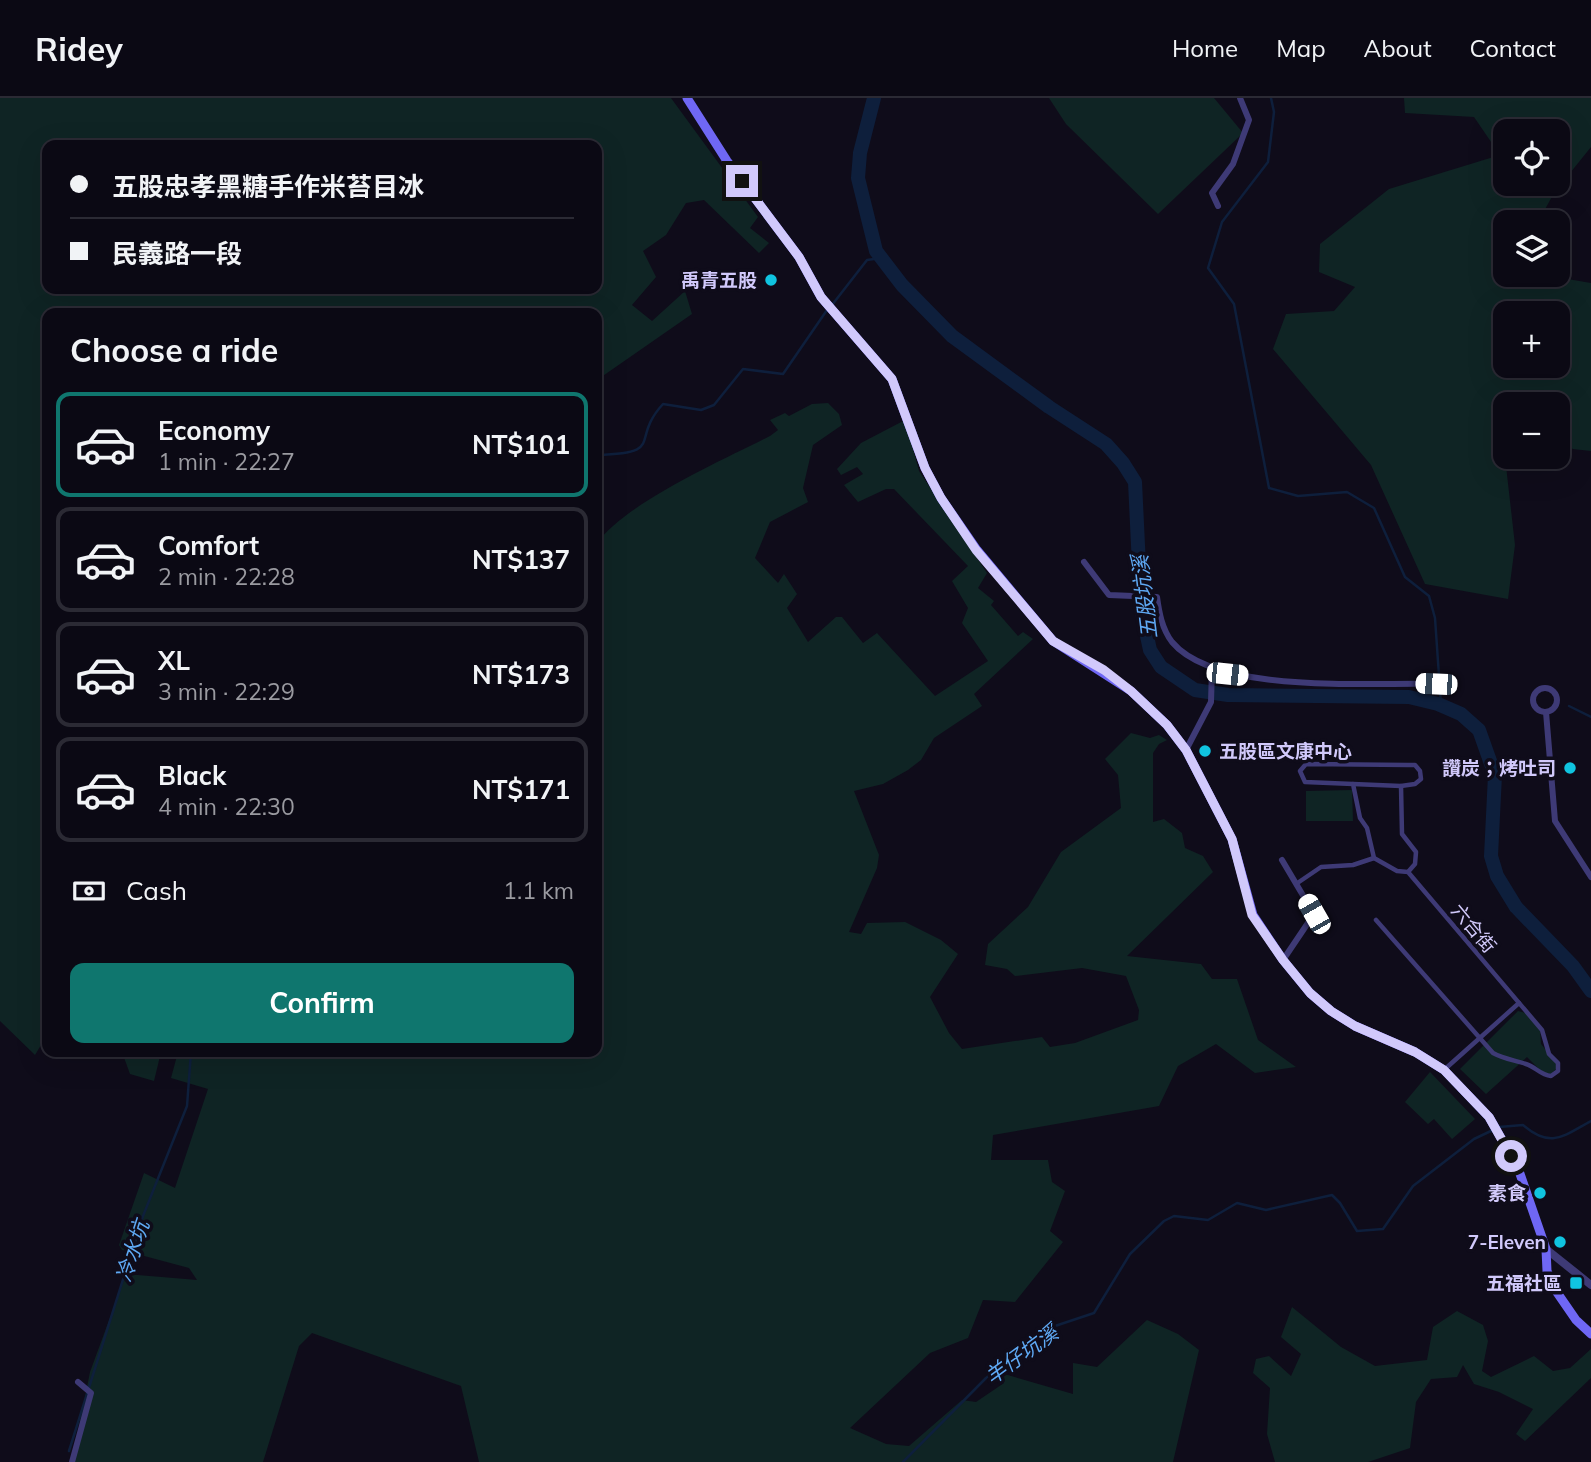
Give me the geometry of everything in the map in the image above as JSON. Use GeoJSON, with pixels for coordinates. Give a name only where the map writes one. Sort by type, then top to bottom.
{"type":"FeatureCollection","features":[{"type":"Feature","properties":{"kind":"main road"},"geometry":{"type":"LineString","coordinates":[[687,98],[727,162],[799,257],[830,307],[892,379],[925,468],[941,498],[976,550],[1053,641],[1104,670],[1131,691],[1167,725],[1186,750],[1232,839],[1252,915],[1283,960],[1310,993],[1331,1011],[1355,1026],[1415,1052],[1444,1070],[1489,1117],[1518,1168],[1546,1249],[1547,1271],[1556,1291],[1576,1320],[1591,1334]]}},
{"type":"Feature","properties":{"kind":"street"},"geometry":{"type":"LineString","coordinates":[[1219,206],[1212,193],[1233,164],[1249,120],[1240,98]]}},
{"type":"Feature","properties":{"kind":"street"},"geometry":{"type":"LineString","coordinates":[[1084,562],[1109,595],[1157,597],[1164,630],[1172,642],[1212,672],[1298,681],[1436,684]]}},
{"type":"Feature","properties":{"kind":"street"},"geometry":{"type":"LineString","coordinates":[[1186,750],[1211,702],[1212,672]]}},
{"type":"Feature","properties":{"kind":"street"},"geometry":{"type":"LineString","coordinates":[[1547,688],[1556,694],[1558,702],[1554,709],[1546,712],[1535,707],[1533,700],[1537,691],[1547,688]]}},
{"type":"Feature","properties":{"kind":"street"},"geometry":{"type":"LineString","coordinates":[[1546,712],[1555,821],[1591,877]]}},
{"type":"Feature","properties":{"kind":"street"},"geometry":{"type":"LineString","coordinates":[[1307,764],[1415,765],[1420,771],[1421,779],[1415,784],[1401,786],[1304,782],[1300,771],[1307,764]]}},
{"type":"Feature","properties":{"kind":"street"},"geometry":{"type":"LineString","coordinates":[[1296,884],[1321,867],[1353,865],[1374,858],[1367,828],[1360,818],[1353,784]]}},
{"type":"Feature","properties":{"kind":"street"},"geometry":{"type":"LineString","coordinates":[[1401,786],[1402,834],[1416,852],[1415,864],[1408,872]]}},
{"type":"Feature","properties":{"kind":"street","name":"六合街"},"geometry":{"type":"LineString","coordinates":[[1374,858],[1397,871],[1408,872],[1542,1030],[1549,1054],[1558,1063],[1558,1071],[1551,1076],[1543,1076],[1530,1064],[1505,1059],[1493,1053],[1376,920]]}},
{"type":"Feature","properties":{"kind":"street"},"geometry":{"type":"LineString","coordinates":[[1283,860],[1314,914],[1283,960]]}},
{"type":"Feature","properties":{"kind":"street"},"geometry":{"type":"LineString","coordinates":[[1444,1070],[1519,1003]]}},
{"type":"Feature","properties":{"kind":"street"},"geometry":{"type":"LineString","coordinates":[[1546,1249],[1591,1284]]}},
{"type":"Feature","properties":{"kind":"street"},"geometry":{"type":"LineString","coordinates":[[72,1462],[88,1390],[78,1382]]}},
{"type":"Feature","properties":{"kind":"green space"},"geometry":{"type":"Polygon","coordinates":[[[0,98],[671,98],[758,217],[750,228],[769,243],[759,253],[704,200],[686,203],[666,235],[643,251],[656,277],[632,305],[652,321],[685,291],[692,314],[602,377],[602,308],[42,308],[42,1043],[35,1055],[0,1021],[0,98]]]}},
{"type":"Feature","properties":{"kind":"green space"},"geometry":{"type":"Polygon","coordinates":[[[1049,98],[1214,98],[1243,133],[1158,214],[1066,124],[1049,98]]]}},
{"type":"Feature","properties":{"kind":"green space"},"geometry":{"type":"Polygon","coordinates":[[[1404,98],[1591,98],[1591,147],[1570,173],[1570,119],[1493,119],[1493,145],[1474,117],[1405,113],[1404,98]]]}},
{"type":"Feature","properties":{"kind":"green space"},"geometry":{"type":"Polygon","coordinates":[[[1493,157],[1493,196],[1552,196],[1545,210],[1493,210],[1493,287],[1570,287],[1570,279],[1591,283],[1591,451],[1570,448],[1570,392],[1493,392],[1493,469],[1506,469],[1515,545],[1508,599],[1425,584],[1371,465],[1273,349],[1286,314],[1334,311],[1355,287],[1319,272],[1320,244],[1389,189],[1493,157]]]}},
{"type":"Feature","properties":{"kind":"green space"},"geometry":{"type":"Polygon","coordinates":[[[828,403],[839,414],[842,425],[813,445],[803,488],[808,502],[770,522],[755,558],[778,583],[784,574],[797,594],[787,608],[808,642],[836,617],[842,617],[863,643],[877,633],[935,696],[988,661],[962,623],[968,608],[952,581],[968,566],[894,489],[886,489],[858,502],[844,485],[863,474],[857,467],[841,475],[837,469],[861,443],[905,420],[919,471],[987,573],[978,588],[994,601],[991,605],[1018,636],[1023,632],[1033,639],[974,694],[982,706],[934,738],[921,760],[883,784],[854,791],[879,855],[877,868],[849,932],[861,934],[867,923],[905,922],[941,940],[958,954],[930,997],[949,1033],[962,1049],[1042,1037],[1050,1047],[1075,1043],[1138,1020],[1139,1010],[1126,976],[1082,968],[1015,976],[1007,969],[985,965],[988,944],[1028,907],[1061,852],[1121,808],[1118,775],[1105,759],[1131,733],[1150,738],[1159,735],[1167,740],[1159,744],[1153,753],[1153,822],[1164,819],[1182,833],[1185,848],[1203,856],[1213,872],[1127,956],[1201,964],[1212,979],[1237,979],[1258,1040],[1296,1067],[1255,1073],[1216,1044],[1178,1066],[1159,1106],[993,1135],[991,1160],[1048,1160],[1052,1182],[1065,1191],[1050,1231],[1063,1242],[1015,1302],[983,1300],[968,1338],[930,1353],[850,1428],[886,1444],[909,1446],[962,1400],[976,1402],[1004,1383],[1001,1373],[1073,1394],[1073,1363],[1097,1367],[1147,1320],[1178,1334],[1199,1350],[1173,1462],[479,1462],[461,1386],[312,1333],[299,1346],[263,1462],[72,1462],[90,1372],[126,1274],[197,1280],[189,1268],[122,1250],[119,1245],[144,1173],[175,1188],[208,1089],[171,1078],[177,1057],[602,1057],[602,538],[630,512],[653,497],[770,436],[778,430],[770,420],[785,413],[789,416],[812,404],[828,403]]]}},
{"type":"Feature","properties":{"kind":"green space"},"geometry":{"type":"Polygon","coordinates":[[[1352,790],[1353,821],[1306,821],[1306,791],[1352,790]]]}},
{"type":"Feature","properties":{"kind":"green space"},"geometry":{"type":"Polygon","coordinates":[[[1518,1011],[1526,1013],[1540,1030],[1541,1044],[1556,1062],[1556,1069],[1551,1074],[1543,1073],[1527,1057],[1486,1094],[1460,1069],[1518,1011]]]}},
{"type":"Feature","properties":{"kind":"green space"},"geometry":{"type":"Polygon","coordinates":[[[124,1057],[160,1057],[154,1081],[130,1074],[124,1057]]]}},
{"type":"Feature","properties":{"kind":"green space"},"geometry":{"type":"Polygon","coordinates":[[[1430,1072],[1475,1119],[1452,1139],[1434,1119],[1428,1124],[1405,1102],[1430,1072]]]}},
{"type":"Feature","properties":{"kind":"green space"},"geometry":{"type":"Polygon","coordinates":[[[1292,1307],[1341,1347],[1375,1366],[1427,1360],[1433,1327],[1457,1311],[1483,1325],[1488,1341],[1482,1371],[1491,1377],[1534,1356],[1553,1371],[1570,1368],[1591,1349],[1591,1378],[1525,1441],[1516,1434],[1533,1409],[1499,1392],[1474,1384],[1463,1365],[1457,1377],[1431,1379],[1416,1402],[1410,1448],[1368,1462],[1275,1462],[1267,1434],[1270,1388],[1253,1373],[1256,1359],[1269,1356],[1291,1376],[1301,1354],[1281,1337],[1292,1307]]]}},
{"type":"Feature","properties":{"kind":"waterway","name":"五股坑溪"},"geometry":{"type":"LineString","coordinates":[[874,98],[860,153],[858,178],[876,251],[902,285],[952,336],[1049,407],[1106,444],[1123,463],[1135,482],[1141,608],[1150,650],[1161,667],[1195,690],[1228,695],[1409,697],[1438,704],[1461,714],[1479,730],[1495,775],[1491,856],[1497,876],[1516,907],[1573,966],[1591,991]]}},
{"type":"Feature","properties":{"kind":"waterway"},"geometry":{"type":"LineString","coordinates":[[1271,98],[1274,112],[1268,162],[1222,222],[1208,268],[1234,304],[1269,488],[1298,496],[1347,492],[1374,508],[1405,577],[1429,596],[1435,618],[1441,705]]}},
{"type":"Feature","properties":{"kind":"waterway","name":"冷水坑"},"geometry":{"type":"LineString","coordinates":[[832,305],[867,260],[881,258]]}},
{"type":"Feature","properties":{"kind":"waterway","name":"冷水坑"},"geometry":{"type":"LineString","coordinates":[[602,455],[619,454],[640,448],[653,417],[663,404],[701,410],[714,405],[743,369],[783,374],[827,310]]}},
{"type":"Feature","properties":{"kind":"waterway"},"geometry":{"type":"LineString","coordinates":[[1569,706],[1591,717]]}},
{"type":"Feature","properties":{"kind":"waterway","name":"冷水坑"},"geometry":{"type":"LineString","coordinates":[[69,1451],[143,1216],[187,1106],[191,1057]]}},
{"type":"Feature","properties":{"kind":"waterway","name":"羊仔坑溪"},"geometry":{"type":"LineString","coordinates":[[1499,1127],[1523,1125],[1542,1137],[1557,1138],[1591,1121]]}},
{"type":"Feature","properties":{"kind":"waterway","name":"羊仔坑溪"},"geometry":{"type":"LineString","coordinates":[[903,1462],[986,1378],[1052,1327],[1094,1313],[1130,1254],[1164,1221],[1174,1216],[1208,1220],[1237,1203],[1266,1210],[1332,1195],[1357,1231],[1383,1229],[1413,1186],[1474,1139],[1493,1130]]}},
{"type":"Feature","properties":{"kind":"place","name":"禹青五股"},"geometry":{"type":"Point","coordinates":[771,280]}},
{"type":"Feature","properties":{"kind":"place","name":"五股區文康中心"},"geometry":{"type":"Point","coordinates":[1205,751]}},
{"type":"Feature","properties":{"kind":"place","name":"讚炭；烤吐司"},"geometry":{"type":"Point","coordinates":[1570,768]}},
{"type":"Feature","properties":{"kind":"place","name":"素食"},"geometry":{"type":"Point","coordinates":[1540,1193]}},
{"type":"Feature","properties":{"kind":"place","name":"7-Eleven"},"geometry":{"type":"Point","coordinates":[1560,1242]}},
{"type":"Feature","properties":{"kind":"place","name":"五福社區"},"geometry":{"type":"Point","coordinates":[1576,1283]}},
{"type":"Feature","properties":{"kind":"route"},"geometry":{"type":"LineString","coordinates":[[742,181],[799,257],[821,297],[892,379],[925,468],[941,498],[976,550],[1053,641],[1104,670],[1131,691],[1167,725],[1186,750],[1232,839],[1252,915],[1283,960],[1310,993],[1331,1011],[1355,1026],[1415,1052],[1444,1070],[1489,1117],[1511,1156]]}}]}
